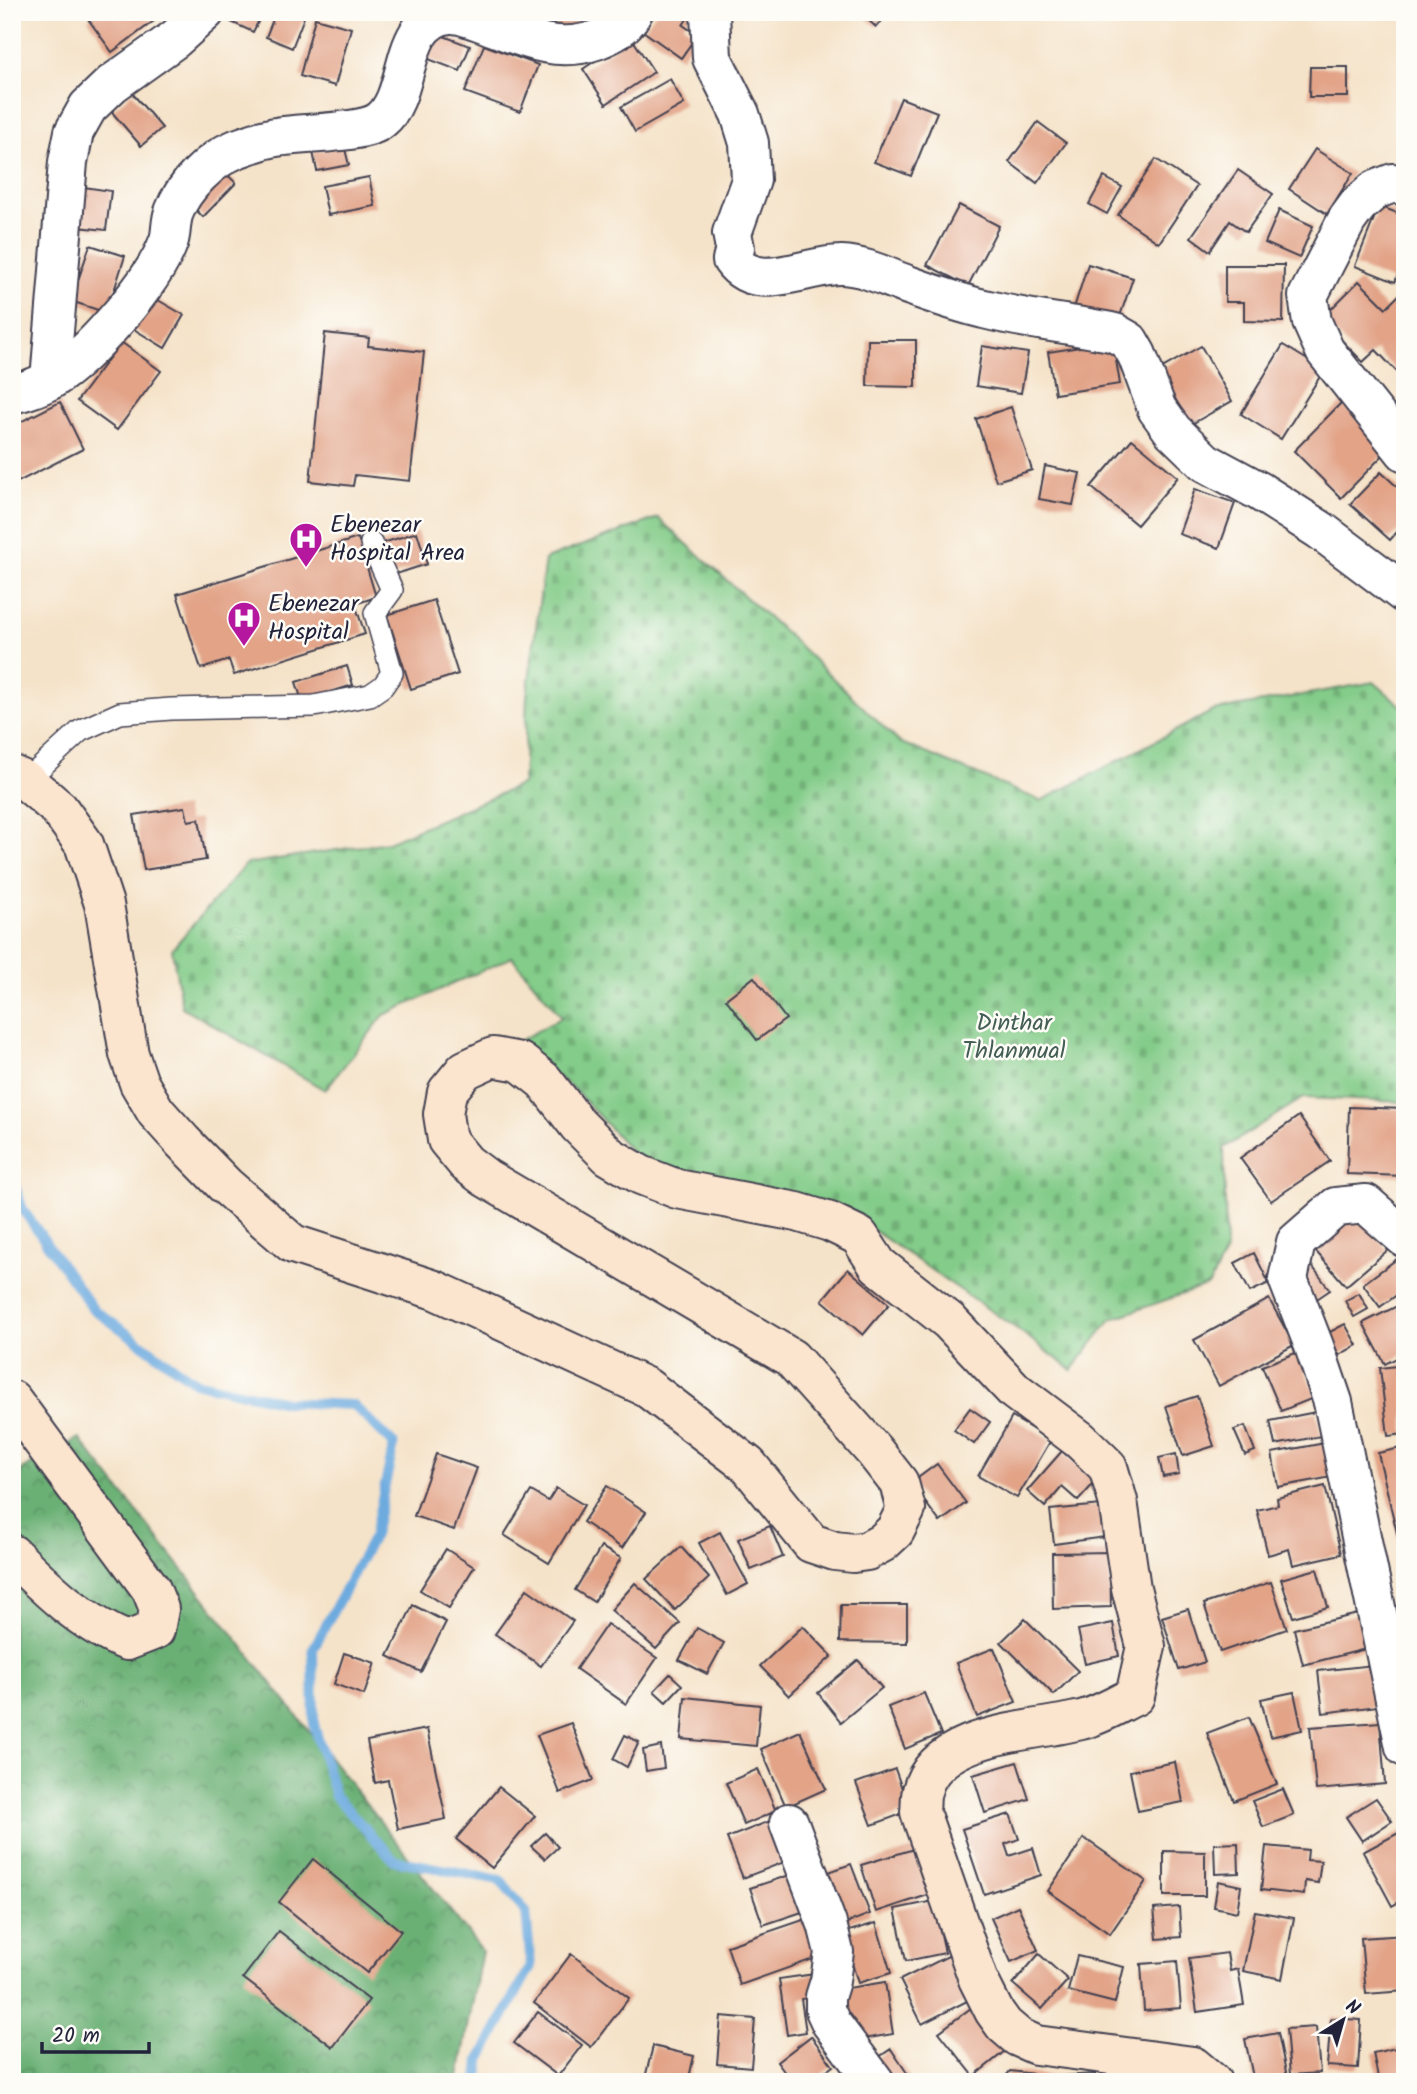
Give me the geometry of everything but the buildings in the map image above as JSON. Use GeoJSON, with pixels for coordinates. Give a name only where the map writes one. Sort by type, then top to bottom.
{"type":"FeatureCollection","features":[{"type":"Feature","properties":{"kind":"street"},"geometry":{"type":"LineString","coordinates":[[50,380],[68,162],[74,132],[88,107],[205,12]]}},
{"type":"Feature","properties":{"kind":"street"},"geometry":{"type":"LineString","coordinates":[[12,394],[50,380],[78,360],[142,288],[169,242],[174,212],[187,190],[206,168],[234,150],[271,138],[359,128],[379,122],[391,109],[412,45],[426,24],[438,16],[458,14],[544,45],[579,46],[621,29],[632,12]]}},
{"type":"Feature","properties":{"kind":"street"},"geometry":{"type":"LineString","coordinates":[[710,12],[712,58],[740,114],[749,143],[751,180],[732,233],[735,247],[732,260],[739,270],[752,276],[767,276],[840,265],[864,268],[932,294],[985,310],[1115,332],[1129,341],[1137,355],[1157,409],[1173,431],[1205,462],[1259,491],[1321,530],[1405,594]]}},
{"type":"Feature","properties":{"kind":"street"},"geometry":{"type":"LineString","coordinates":[[1405,186],[1393,183],[1375,190],[1358,205],[1347,220],[1308,296],[1312,322],[1325,351],[1405,452]]}},
{"type":"Feature","properties":{"kind":"street"},"geometry":{"type":"LineString","coordinates":[[19,778],[59,809],[84,844],[104,904],[129,1054],[139,1083],[156,1112],[225,1185],[293,1244],[435,1290],[646,1387],[748,1465],[811,1544],[853,1553],[882,1543],[895,1531],[906,1509],[899,1483],[792,1358],[486,1178],[466,1163],[447,1140],[443,1114],[447,1092],[465,1070],[493,1057],[520,1062],[544,1082],[578,1125],[609,1156],[641,1175],[677,1189],[797,1212],[830,1222],[859,1236],[878,1265],[949,1321],[1015,1391],[1080,1440],[1108,1467],[1118,1501],[1131,1588],[1146,1646],[1135,1696],[1084,1720],[989,1738],[958,1748],[936,1766],[929,1777],[922,1789],[920,1812],[978,1979],[1004,2025],[1018,2037],[1036,2045],[1193,2066],[1212,2082]]}},
{"type":"Feature","properties":{"kind":"street"},"geometry":{"type":"LineString","coordinates":[[1405,1238],[1366,1204],[1336,1207],[1296,1242],[1288,1279],[1333,1402],[1405,1747]]}},
{"type":"Feature","properties":{"kind":"street"},"geometry":{"type":"LineString","coordinates":[[12,1400],[151,1589],[159,1609],[155,1630],[127,1641],[109,1634],[93,1625],[12,1554]]}},
{"type":"Feature","properties":{"kind":"street"},"geometry":{"type":"LineString","coordinates":[[789,1824],[827,1924],[834,1952],[825,2010],[831,2023],[876,2082]]}},
{"type":"Feature","properties":{"kind":"lane"},"geometry":{"type":"LineString","coordinates":[[19,778],[80,732],[120,713],[171,709],[314,706],[369,695],[383,686],[392,673],[375,612],[391,590],[371,544]]}},
{"type":"Feature","properties":{"kind":"green space","name":"Dinthar Thlanmual"},"geometry":{"type":"Polygon","coordinates":[[[658,518],[791,638],[899,742],[1041,801],[1213,711],[1374,682],[1405,709],[1405,1102],[1303,1098],[1224,1148],[1226,1251],[1209,1285],[1111,1319],[1072,1370],[1020,1331],[835,1204],[700,1178],[640,1161],[574,1089],[514,1044],[562,1017],[512,957],[384,1015],[325,1090],[182,1007],[172,949],[246,864],[388,842],[523,784],[527,696],[545,559],[658,518]]]}},
{"type":"Feature","properties":{"kind":"green space"},"geometry":{"type":"Polygon","coordinates":[[[79,1438],[482,1951],[458,2082],[12,2082],[12,1475],[79,1438]]]}},
{"type":"Feature","properties":{"kind":"waterway"},"geometry":{"type":"LineString","coordinates":[[12,1178],[23,1210],[93,1309],[195,1382],[285,1402],[353,1405],[394,1444],[374,1535],[313,1649],[314,1725],[335,1796],[394,1860],[500,1880],[526,1912],[531,1966],[480,2060],[478,2082]]}},
{"type":"Feature","properties":{"kind":"place","name":"Ebenezar Hospital Area"},"geometry":{"type":"Point","coordinates":[306,569]}},
{"type":"Feature","properties":{"kind":"place","name":"Ebenezar Hospital"},"geometry":{"type":"Point","coordinates":[244,648]}}]}
